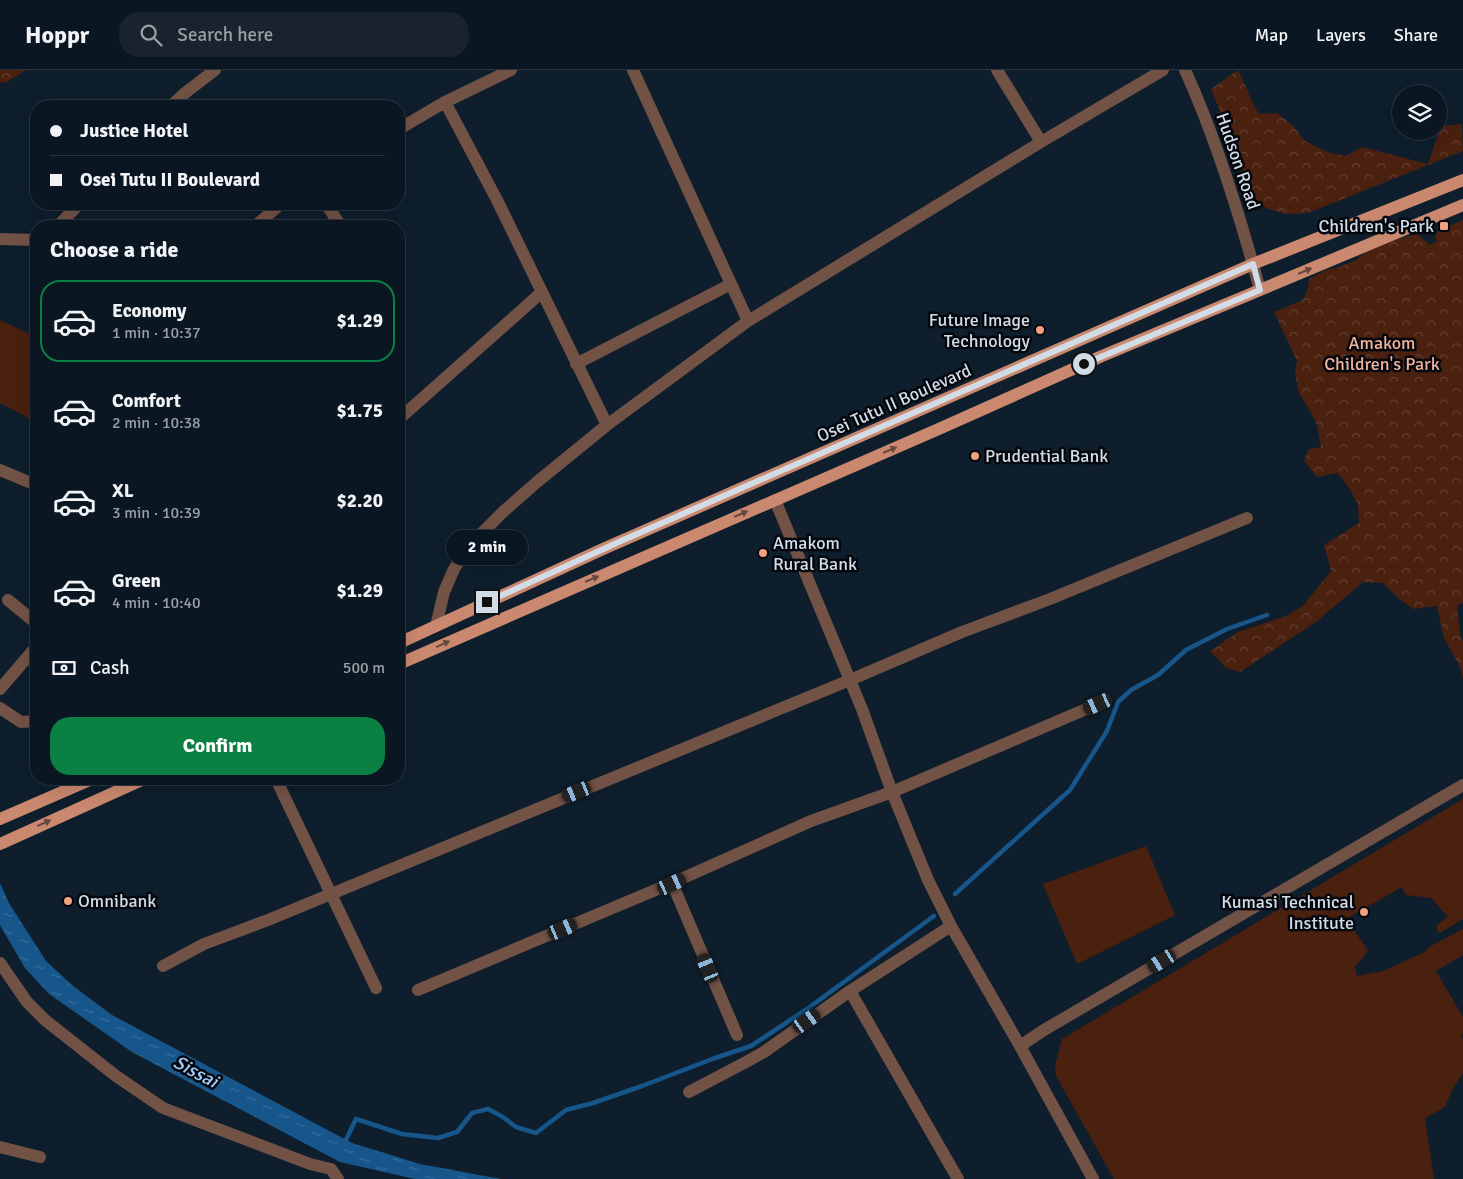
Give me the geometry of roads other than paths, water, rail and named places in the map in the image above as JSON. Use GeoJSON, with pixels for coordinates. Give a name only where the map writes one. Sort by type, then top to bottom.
{"type":"FeatureCollection","features":[{"type":"Feature","properties":{"kind":"main road","name":"Osei Tutu II Boulevard"},"geometry":{"type":"LineString","coordinates":[[405,640],[612,545],[1253,264],[1463,180]]}},
{"type":"Feature","properties":{"kind":"main road"},"geometry":{"type":"LineString","coordinates":[[405,661],[1102,356],[1463,205]]}},
{"type":"Feature","properties":{"kind":"main road"},"geometry":{"type":"LineString","coordinates":[[0,819],[78,785]]}},
{"type":"Feature","properties":{"kind":"main road"},"geometry":{"type":"LineString","coordinates":[[0,844],[131,785]]}},
{"type":"Feature","properties":{"kind":"street"},"geometry":{"type":"LineString","coordinates":[[177,100],[215,70]]}},
{"type":"Feature","properties":{"kind":"street"},"geometry":{"type":"LineString","coordinates":[[405,125],[445,102],[511,70]]}},
{"type":"Feature","properties":{"kind":"street"},"geometry":{"type":"LineString","coordinates":[[633,70],[748,321]]}},
{"type":"Feature","properties":{"kind":"street"},"geometry":{"type":"LineString","coordinates":[[997,70],[1041,142]]}},
{"type":"Feature","properties":{"kind":"street"},"geometry":{"type":"LineString","coordinates":[[436,626],[444,592],[454,569],[472,544],[504,511],[607,425],[748,321],[1041,142],[1163,70]]}},
{"type":"Feature","properties":{"kind":"street","name":"Hudson Road"},"geometry":{"type":"LineString","coordinates":[[1184,70],[1198,98],[1219,155],[1260,290]]}},
{"type":"Feature","properties":{"kind":"street"},"geometry":{"type":"LineString","coordinates":[[445,102],[497,200],[607,425]]}},
{"type":"Feature","properties":{"kind":"street"},"geometry":{"type":"LineString","coordinates":[[64,220],[73,210]]}},
{"type":"Feature","properties":{"kind":"street"},"geometry":{"type":"LineString","coordinates":[[262,220],[274,210]]}},
{"type":"Feature","properties":{"kind":"street"},"geometry":{"type":"LineString","coordinates":[[0,239],[30,240]]}},
{"type":"Feature","properties":{"kind":"street"},"geometry":{"type":"LineString","coordinates":[[576,364],[731,284]]}},
{"type":"Feature","properties":{"kind":"street"},"geometry":{"type":"LineString","coordinates":[[405,414],[542,292]]}},
{"type":"Feature","properties":{"kind":"street"},"geometry":{"type":"LineString","coordinates":[[0,470],[30,482]]}},
{"type":"Feature","properties":{"kind":"street"},"geometry":{"type":"LineString","coordinates":[[775,500],[871,731],[892,792],[928,880],[951,926],[1093,1179]]}},
{"type":"Feature","properties":{"kind":"street"},"geometry":{"type":"LineString","coordinates":[[163,966],[204,944],[850,680],[962,632],[1050,599],[1246,518]]}},
{"type":"Feature","properties":{"kind":"street"},"geometry":{"type":"LineString","coordinates":[[8,600],[30,618]]}},
{"type":"Feature","properties":{"kind":"street"},"geometry":{"type":"LineString","coordinates":[[0,688],[30,655]]}},
{"type":"Feature","properties":{"kind":"street"},"geometry":{"type":"LineString","coordinates":[[418,990],[672,884],[811,821],[892,792],[1098,704]]}},
{"type":"Feature","properties":{"kind":"street"},"geometry":{"type":"LineString","coordinates":[[0,708],[21,722],[30,721]]}},
{"type":"Feature","properties":{"kind":"street"},"geometry":{"type":"LineString","coordinates":[[279,785],[376,988]]}},
{"type":"Feature","properties":{"kind":"street"},"geometry":{"type":"LineString","coordinates":[[1020,1046],[1044,1030],[1463,785]]}},
{"type":"Feature","properties":{"kind":"street"},"geometry":{"type":"LineString","coordinates":[[672,884],[737,1035]]}},
{"type":"Feature","properties":{"kind":"street"},"geometry":{"type":"LineString","coordinates":[[689,1092],[764,1052],[850,992],[951,926]]}},
{"type":"Feature","properties":{"kind":"street"},"geometry":{"type":"LineString","coordinates":[[0,963],[27,1002],[45,1020],[116,1076],[163,1108],[310,1164],[331,1169],[338,1179]]}},
{"type":"Feature","properties":{"kind":"street"},"geometry":{"type":"LineString","coordinates":[[850,992],[958,1179]]}},
{"type":"Feature","properties":{"kind":"street"},"geometry":{"type":"LineString","coordinates":[[0,1148],[40,1157]]}},
{"type":"Feature","properties":{"kind":"water","name":"Sissai"},"geometry":{"type":"Polygon","coordinates":[[[0,883],[9,903],[46,961],[73,986],[112,1015],[352,1143],[420,1164],[501,1179],[415,1179],[340,1162],[132,1052],[49,994],[25,968],[0,925],[0,883]]]}},
{"type":"Feature","properties":{"kind":"waterway"},"geometry":{"type":"LineString","coordinates":[[955,894],[1070,790],[1107,731],[1118,702],[1131,690],[1158,675],[1186,650],[1227,629],[1267,615]]}},
{"type":"Feature","properties":{"kind":"waterway"},"geometry":{"type":"LineString","coordinates":[[344,1144],[356,1119],[402,1134],[438,1138],[457,1132],[472,1113],[488,1109],[516,1127],[536,1133],[566,1110],[593,1103],[751,1046],[807,1009],[934,916]]}},
{"type":"Feature","properties":{"kind":"place","name":"Children's Park"},"geometry":{"type":"Point","coordinates":[1444,226]}},
{"type":"Feature","properties":{"kind":"place","name":"Future Image Technology"},"geometry":{"type":"Point","coordinates":[1040,330]}},
{"type":"Feature","properties":{"kind":"place","name":"Prudential Bank"},"geometry":{"type":"Point","coordinates":[975,456]}},
{"type":"Feature","properties":{"kind":"place","name":"Amakom Rural Bank"},"geometry":{"type":"Point","coordinates":[763,553]}},
{"type":"Feature","properties":{"kind":"place","name":"Omnibank"},"geometry":{"type":"Point","coordinates":[68,901]}},
{"type":"Feature","properties":{"kind":"place","name":"Kumasi Technical Institute"},"geometry":{"type":"Point","coordinates":[1364,912]}},
{"type":"Feature","properties":{"kind":"park label","name":"Amakom Children's Park"},"geometry":{"type":"Point","coordinates":[1382,353]}}]}
